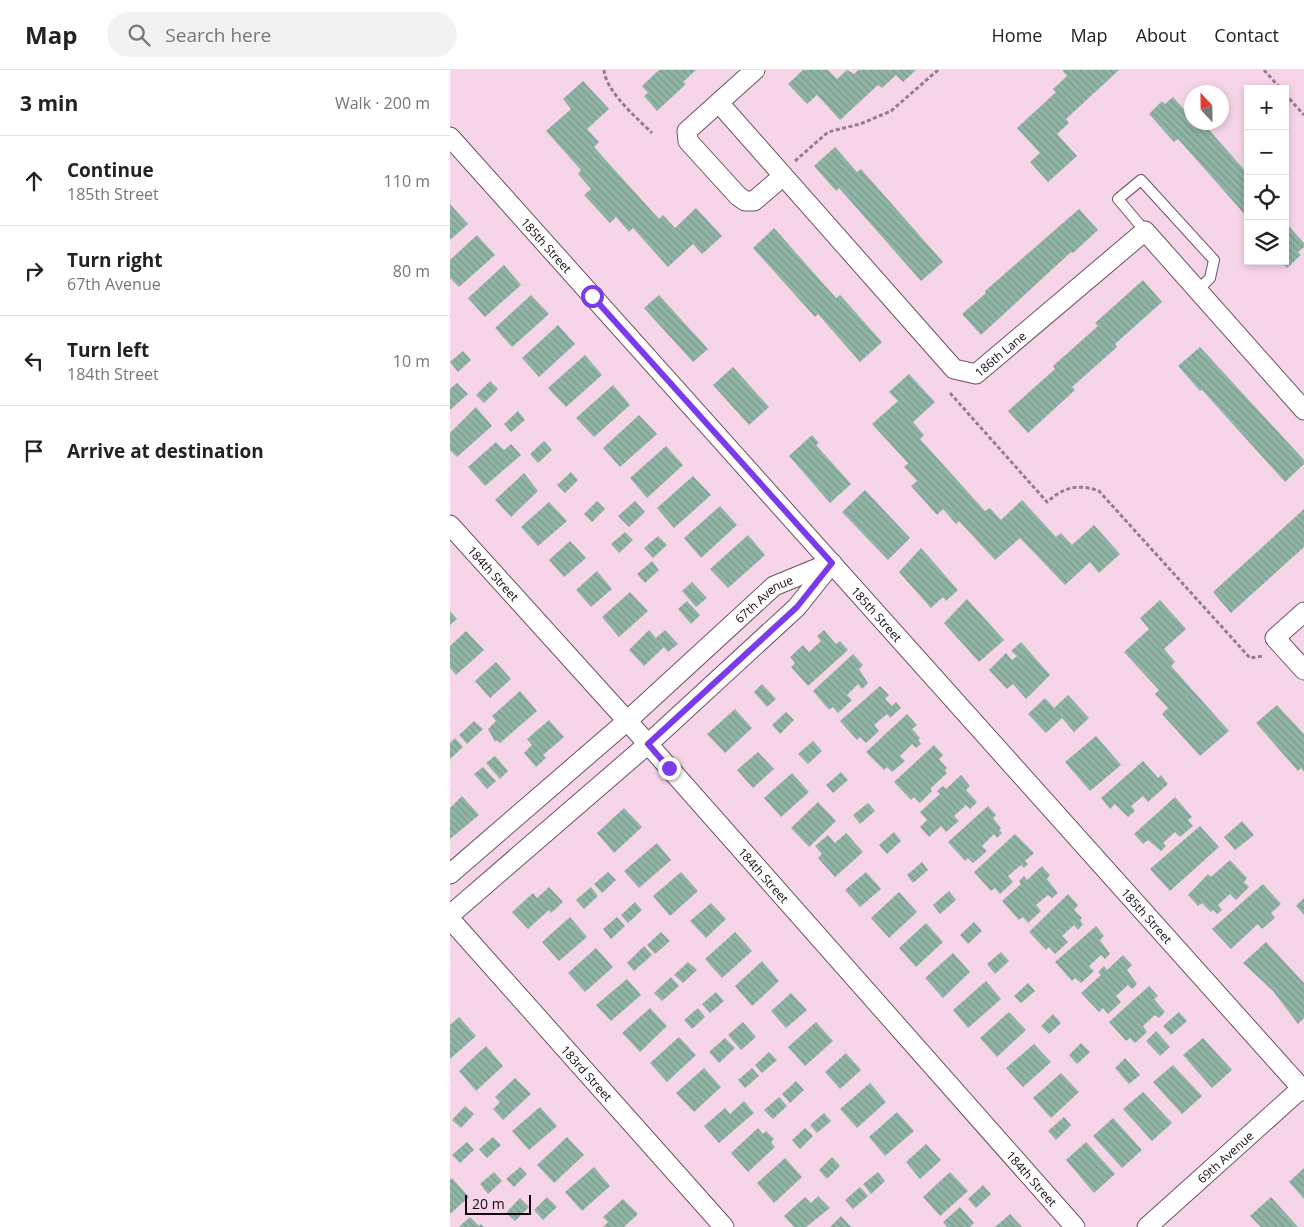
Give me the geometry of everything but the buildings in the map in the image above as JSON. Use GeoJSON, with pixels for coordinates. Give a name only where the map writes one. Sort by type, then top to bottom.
{"type":"FeatureCollection","features":[{"type":"Feature","properties":{"kind":"street"},"geometry":{"type":"LineString","coordinates":[[755,70],[687,131],[688,141],[738,196],[745,201],[754,201],[788,169]]}},
{"type":"Feature","properties":{"kind":"street","name":"186th Lane"},"geometry":{"type":"LineString","coordinates":[[719,103],[788,169],[954,369],[976,374],[1145,231]]}},
{"type":"Feature","properties":{"kind":"street","name":"185th Street"},"geometry":{"type":"LineString","coordinates":[[450,137],[1303,1088]]}},
{"type":"Feature","properties":{"kind":"street"},"geometry":{"type":"LineString","coordinates":[[1145,231],[1304,410]]}},
{"type":"Feature","properties":{"kind":"street","name":"184th Street"},"geometry":{"type":"LineString","coordinates":[[450,525],[648,744],[1075,1227]]}},
{"type":"Feature","properties":{"kind":"street","name":"67th Avenue"},"geometry":{"type":"LineString","coordinates":[[450,874],[627,721],[774,586],[832,563]]}},
{"type":"Feature","properties":{"kind":"street","name":"67th Avenue"},"geometry":{"type":"LineString","coordinates":[[450,917],[648,744],[797,607],[832,563]]}},
{"type":"Feature","properties":{"kind":"street"},"geometry":{"type":"LineString","coordinates":[[1304,612],[1275,638],[1304,670]]}},
{"type":"Feature","properties":{"kind":"street","name":"183rd Street"},"geometry":{"type":"LineString","coordinates":[[450,917],[724,1227]]}},
{"type":"Feature","properties":{"kind":"street","name":"69th Avenue"},"geometry":{"type":"LineString","coordinates":[[1147,1227],[1303,1088]]}},
{"type":"Feature","properties":{"kind":"lane"},"geometry":{"type":"LineString","coordinates":[[1145,231],[1118,199],[1142,180],[1214,260],[1210,278],[1198,290]]}},
{"type":"Feature","properties":{"kind":"path"},"geometry":{"type":"LineString","coordinates":[[604,70],[605,79],[610,88],[652,133]]}},
{"type":"Feature","properties":{"kind":"path"},"geometry":{"type":"LineString","coordinates":[[788,169],[828,132],[860,124],[891,112],[938,70]]}},
{"type":"Feature","properties":{"kind":"path"},"geometry":{"type":"LineString","coordinates":[[1264,70],[1277,85]]}},
{"type":"Feature","properties":{"kind":"path"},"geometry":{"type":"LineString","coordinates":[[1289,99],[1304,116]]}},
{"type":"Feature","properties":{"kind":"path"},"geometry":{"type":"LineString","coordinates":[[950,393],[1047,502],[1066,488],[1089,487],[1099,490],[1250,658],[1268,655]]}},
{"type":"Feature","properties":{"kind":"route"},"geometry":{"type":"LineString","coordinates":[[592,296],[832,563],[797,607],[648,744],[669,768]]}}]}
